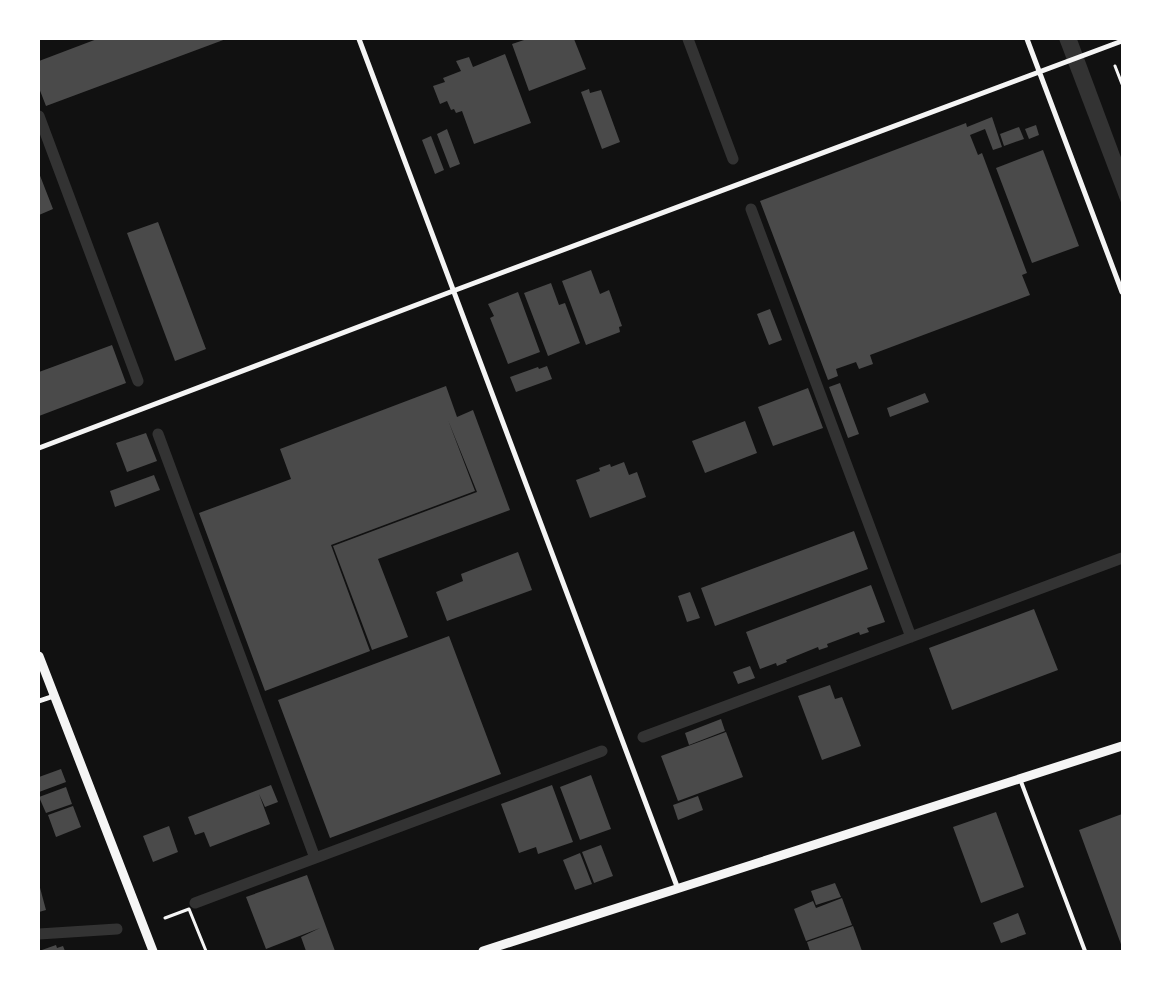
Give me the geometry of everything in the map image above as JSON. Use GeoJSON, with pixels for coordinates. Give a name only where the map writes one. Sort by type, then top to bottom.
{"type":"FeatureCollection","features":[{"type":"Feature","properties":{"kind":"street"},"geometry":{"type":"LineString","coordinates":[[359,39],[678,889]]}},
{"type":"Feature","properties":{"kind":"street"},"geometry":{"type":"LineString","coordinates":[[1027,39],[1122,292]]}},
{"type":"Feature","properties":{"kind":"street"},"geometry":{"type":"LineString","coordinates":[[39,448],[1122,41]]}},
{"type":"Feature","properties":{"kind":"street"},"geometry":{"type":"LineString","coordinates":[[39,656],[142,927],[153,951]]}},
{"type":"Feature","properties":{"kind":"street"},"geometry":{"type":"LineString","coordinates":[[39,701],[54,696]]}},
{"type":"Feature","properties":{"kind":"street"},"geometry":{"type":"LineString","coordinates":[[483,951],[1122,746]]}},
{"type":"Feature","properties":{"kind":"lane"},"geometry":{"type":"LineString","coordinates":[[1020,779],[1084,951]]}},
{"type":"Feature","properties":{"kind":"path"},"geometry":{"type":"LineString","coordinates":[[142,927],[189,909],[206,951]]}},
{"type":"Feature","properties":{"kind":"shaded area"},"geometry":{"type":"Polygon","coordinates":[[[1059,39],[1077,39],[1122,160],[1122,205],[1059,39]]]}},
{"type":"Feature","properties":{"kind":"building"},"geometry":{"type":"Polygon","coordinates":[[[97,39],[226,39],[46,106],[39,88],[39,61],[97,39]]]}},
{"type":"Feature","properties":{"kind":"building"},"geometry":{"type":"Polygon","coordinates":[[[527,39],[574,39],[586,69],[529,91],[512,44],[527,39]]]}},
{"type":"Feature","properties":{"kind":"building"},"geometry":{"type":"Polygon","coordinates":[[[505,54],[531,123],[474,144],[462,111],[456,113],[454,109],[451,110],[447,101],[440,104],[433,86],[445,82],[443,78],[461,71],[456,61],[469,57],[473,67],[505,54]]]}},
{"type":"Feature","properties":{"kind":"building"},"geometry":{"type":"Polygon","coordinates":[[[589,89],[590,93],[601,90],[620,142],[602,149],[581,92],[589,89]]]}},
{"type":"Feature","properties":{"kind":"building"},"geometry":{"type":"Polygon","coordinates":[[[992,117],[1002,147],[993,150],[985,129],[970,135],[978,155],[982,153],[1027,273],[1022,275],[1030,295],[870,355],[873,364],[859,369],[856,362],[836,369],[838,376],[828,380],[760,201],[966,123],[967,127],[992,117]]]}},
{"type":"Feature","properties":{"kind":"building"},"geometry":{"type":"Polygon","coordinates":[[[1036,125],[1039,135],[1029,139],[1025,129],[1036,125]]]}},
{"type":"Feature","properties":{"kind":"building"},"geometry":{"type":"Polygon","coordinates":[[[1019,127],[1024,139],[1004,146],[1000,134],[1019,127]]]}},
{"type":"Feature","properties":{"kind":"building"},"geometry":{"type":"Polygon","coordinates":[[[447,129],[460,164],[450,168],[437,134],[447,129]]]}},
{"type":"Feature","properties":{"kind":"building"},"geometry":{"type":"Polygon","coordinates":[[[431,136],[444,170],[435,174],[422,140],[431,136]]]}},
{"type":"Feature","properties":{"kind":"building"},"geometry":{"type":"Polygon","coordinates":[[[1043,150],[1079,246],[1032,263],[996,168],[1043,150]]]}},
{"type":"Feature","properties":{"kind":"building"},"geometry":{"type":"Polygon","coordinates":[[[39,173],[53,209],[39,215],[39,173]]]}},
{"type":"Feature","properties":{"kind":"building"},"geometry":{"type":"Polygon","coordinates":[[[158,222],[206,349],[175,361],[127,233],[158,222]]]}},
{"type":"Feature","properties":{"kind":"building"},"geometry":{"type":"Polygon","coordinates":[[[591,270],[600,294],[609,290],[622,326],[619,327],[620,332],[586,345],[562,281],[591,270]]]}},
{"type":"Feature","properties":{"kind":"building"},"geometry":{"type":"Polygon","coordinates":[[[551,283],[559,305],[565,303],[580,343],[548,356],[524,293],[551,283]]]}},
{"type":"Feature","properties":{"kind":"building"},"geometry":{"type":"Polygon","coordinates":[[[518,292],[540,352],[508,364],[490,318],[494,316],[488,304],[518,292]]]}},
{"type":"Feature","properties":{"kind":"building"},"geometry":{"type":"Polygon","coordinates":[[[770,309],[782,340],[769,345],[757,314],[770,309]]]}},
{"type":"Feature","properties":{"kind":"building"},"geometry":{"type":"Polygon","coordinates":[[[112,345],[126,383],[39,416],[39,372],[112,345]]]}},
{"type":"Feature","properties":{"kind":"building"},"geometry":{"type":"Polygon","coordinates":[[[547,366],[552,379],[516,392],[510,377],[538,367],[539,369],[547,366]]]}},
{"type":"Feature","properties":{"kind":"building"},"geometry":{"type":"Polygon","coordinates":[[[840,383],[859,434],[848,438],[829,387],[840,383]]]}},
{"type":"Feature","properties":{"kind":"building"},"geometry":{"type":"Polygon","coordinates":[[[446,386],[457,417],[473,410],[510,510],[378,559],[408,637],[372,650],[333,546],[477,492],[448,420],[475,491],[331,545],[370,651],[265,691],[199,513],[291,479],[280,449],[446,386]]]}},
{"type":"Feature","properties":{"kind":"building"},"geometry":{"type":"Polygon","coordinates":[[[808,388],[823,428],[773,446],[758,407],[808,388]]]}},
{"type":"Feature","properties":{"kind":"building"},"geometry":{"type":"Polygon","coordinates":[[[925,393],[929,402],[890,417],[887,408],[925,393]]]}},
{"type":"Feature","properties":{"kind":"building"},"geometry":{"type":"Polygon","coordinates":[[[745,421],[757,453],[705,473],[692,441],[745,421]]]}},
{"type":"Feature","properties":{"kind":"building"},"geometry":{"type":"Polygon","coordinates":[[[146,433],[157,461],[127,472],[116,443],[146,433]]]}},
{"type":"Feature","properties":{"kind":"building"},"geometry":{"type":"Polygon","coordinates":[[[624,462],[629,475],[637,472],[646,497],[590,518],[576,480],[600,471],[599,468],[610,464],[611,467],[624,462]]]}},
{"type":"Feature","properties":{"kind":"building"},"geometry":{"type":"Polygon","coordinates":[[[154,475],[160,490],[115,507],[110,491],[154,475]]]}},
{"type":"Feature","properties":{"kind":"building"},"geometry":{"type":"Polygon","coordinates":[[[854,531],[868,569],[715,626],[701,588],[854,531]]]}},
{"type":"Feature","properties":{"kind":"building"},"geometry":{"type":"Polygon","coordinates":[[[518,552],[532,590],[447,621],[436,592],[463,581],[461,574],[518,552]]]}},
{"type":"Feature","properties":{"kind":"building"},"geometry":{"type":"Polygon","coordinates":[[[871,585],[885,622],[867,628],[869,632],[860,635],[859,632],[827,644],[828,647],[819,650],[818,647],[786,660],[787,662],[777,666],[776,663],[760,669],[746,632],[871,585]]]}},
{"type":"Feature","properties":{"kind":"building"},"geometry":{"type":"Polygon","coordinates":[[[690,592],[700,618],[687,622],[678,596],[690,592]]]}},
{"type":"Feature","properties":{"kind":"building"},"geometry":{"type":"Polygon","coordinates":[[[1034,609],[1058,670],[952,710],[929,648],[1034,609]]]}},
{"type":"Feature","properties":{"kind":"building"},"geometry":{"type":"Polygon","coordinates":[[[449,636],[501,774],[330,838],[278,700],[449,636]]]}},
{"type":"Feature","properties":{"kind":"building"},"geometry":{"type":"Polygon","coordinates":[[[750,666],[755,678],[738,684],[733,672],[750,666]]]}},
{"type":"Feature","properties":{"kind":"building"},"geometry":{"type":"Polygon","coordinates":[[[830,685],[835,699],[842,697],[861,746],[822,760],[798,696],[830,685]]]}},
{"type":"Feature","properties":{"kind":"building"},"geometry":{"type":"Polygon","coordinates":[[[721,719],[725,731],[689,745],[685,733],[721,719]]]}},
{"type":"Feature","properties":{"kind":"building"},"geometry":{"type":"Polygon","coordinates":[[[726,732],[743,777],[678,801],[661,756],[726,732]]]}},
{"type":"Feature","properties":{"kind":"building"},"geometry":{"type":"Polygon","coordinates":[[[61,769],[66,782],[39,792],[39,777],[61,769]]]}},
{"type":"Feature","properties":{"kind":"building"},"geometry":{"type":"Polygon","coordinates":[[[591,775],[611,829],[580,840],[560,787],[591,775]]]}},
{"type":"Feature","properties":{"kind":"building"},"geometry":{"type":"Polygon","coordinates":[[[271,785],[278,802],[265,807],[259,794],[270,824],[210,847],[204,832],[195,835],[188,817],[271,785]]]}},
{"type":"Feature","properties":{"kind":"building"},"geometry":{"type":"Polygon","coordinates":[[[552,785],[573,842],[538,854],[536,847],[519,853],[501,804],[552,785]]]}},
{"type":"Feature","properties":{"kind":"building"},"geometry":{"type":"Polygon","coordinates":[[[66,787],[72,804],[46,813],[39,797],[66,787]]]}},
{"type":"Feature","properties":{"kind":"building"},"geometry":{"type":"Polygon","coordinates":[[[698,796],[703,810],[678,820],[673,805],[698,796]]]}},
{"type":"Feature","properties":{"kind":"building"},"geometry":{"type":"Polygon","coordinates":[[[73,806],[81,827],[56,837],[48,815],[73,806]]]}},
{"type":"Feature","properties":{"kind":"building"},"geometry":{"type":"Polygon","coordinates":[[[996,812],[1024,887],[981,903],[953,827],[996,812]]]}},
{"type":"Feature","properties":{"kind":"building"},"geometry":{"type":"Polygon","coordinates":[[[1122,814],[1122,947],[1079,830],[1122,814]]]}},
{"type":"Feature","properties":{"kind":"building"},"geometry":{"type":"Polygon","coordinates":[[[169,826],[178,852],[153,862],[143,836],[169,826]]]}},
{"type":"Feature","properties":{"kind":"building"},"geometry":{"type":"Polygon","coordinates":[[[601,845],[613,876],[594,883],[582,852],[601,845]]]}},
{"type":"Feature","properties":{"kind":"building"},"geometry":{"type":"Polygon","coordinates":[[[580,853],[592,884],[575,890],[563,860],[580,853]]]}},
{"type":"Feature","properties":{"kind":"building"},"geometry":{"type":"Polygon","coordinates":[[[307,875],[335,951],[306,951],[301,937],[320,928],[266,949],[246,897],[307,875]]]}},
{"type":"Feature","properties":{"kind":"building"},"geometry":{"type":"Polygon","coordinates":[[[835,883],[841,897],[816,905],[811,891],[835,883]]]}},
{"type":"Feature","properties":{"kind":"building"},"geometry":{"type":"Polygon","coordinates":[[[39,884],[46,910],[39,912],[39,884]]]}},
{"type":"Feature","properties":{"kind":"building"},"geometry":{"type":"Polygon","coordinates":[[[842,898],[852,925],[806,941],[794,909],[813,901],[816,908],[842,898]]]}},
{"type":"Feature","properties":{"kind":"building"},"geometry":{"type":"Polygon","coordinates":[[[1018,913],[1026,934],[1001,943],[993,923],[1018,913]]]}},
{"type":"Feature","properties":{"kind":"building"},"geometry":{"type":"Polygon","coordinates":[[[853,926],[862,951],[810,951],[807,942],[853,926]]]}},
{"type":"Feature","properties":{"kind":"building"},"geometry":{"type":"Polygon","coordinates":[[[56,945],[57,948],[63,946],[65,951],[39,951],[56,945]]]}},
{"type":"Feature","properties":{"kind":"waterway"},"geometry":{"type":"LineString","coordinates":[[688,39],[733,159]]}},
{"type":"Feature","properties":{"kind":"waterway"},"geometry":{"type":"LineString","coordinates":[[39,116],[138,381]]}},
{"type":"Feature","properties":{"kind":"waterway"},"geometry":{"type":"LineString","coordinates":[[751,209],[911,637]]}},
{"type":"Feature","properties":{"kind":"waterway"},"geometry":{"type":"LineString","coordinates":[[158,434],[315,858]]}},
{"type":"Feature","properties":{"kind":"waterway"},"geometry":{"type":"LineString","coordinates":[[643,737],[1122,558]]}},
{"type":"Feature","properties":{"kind":"waterway"},"geometry":{"type":"LineString","coordinates":[[195,903],[602,751]]}},
{"type":"Feature","properties":{"kind":"waterway"},"geometry":{"type":"LineString","coordinates":[[39,934],[117,929]]}}]}
